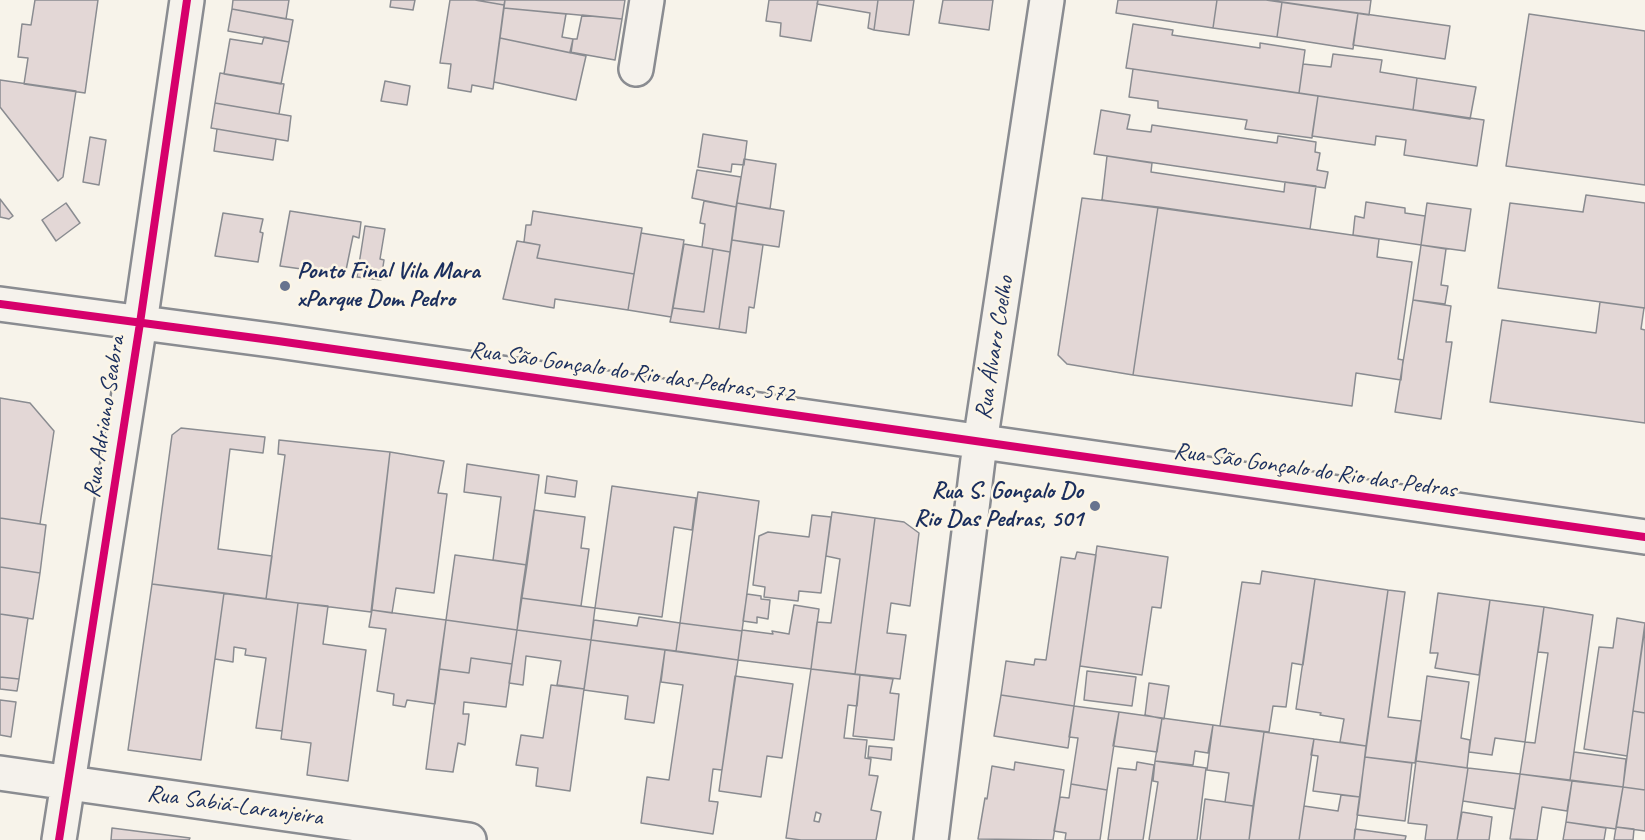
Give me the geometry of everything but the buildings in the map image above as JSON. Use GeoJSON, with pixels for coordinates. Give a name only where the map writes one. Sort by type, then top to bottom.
{"type":"FeatureCollection","features":[{"type":"Feature","properties":{"kind":"street","name":"Rua Adriano Seabra"},"geometry":{"type":"LineString","coordinates":[[59,840],[140,323],[187,0]]}},
{"type":"Feature","properties":{"kind":"street"},"geometry":{"type":"LineString","coordinates":[[636,69],[647,0]]}},
{"type":"Feature","properties":{"kind":"street","name":"Rua Álvaro Coelho"},"geometry":{"type":"LineString","coordinates":[[931,840],[980,443],[1047,0]]}},
{"type":"Feature","properties":{"kind":"street"},"geometry":{"type":"LineString","coordinates":[[0,304],[140,323]]}},
{"type":"Feature","properties":{"kind":"street","name":"Rua São Gonçalo do Rio das Pedras, 572"},"geometry":{"type":"LineString","coordinates":[[140,323],[980,443]]}},
{"type":"Feature","properties":{"kind":"street","name":"Rua São Gonçalo do Rio das Pedras"},"geometry":{"type":"LineString","coordinates":[[980,443],[1645,537]]}},
{"type":"Feature","properties":{"kind":"street","name":"Rua Sabiá-Laranjeira"},"geometry":{"type":"LineString","coordinates":[[0,773],[469,840]]}},
{"type":"Feature","properties":{"kind":"cycle path"},"geometry":{"type":"LineString","coordinates":[[59,840],[140,323],[187,0]]}},
{"type":"Feature","properties":{"kind":"cycle path"},"geometry":{"type":"LineString","coordinates":[[0,304],[278,341],[1645,537]]}},
{"type":"Feature","properties":{"kind":"place","name":"Ponto Final Vila Mara xParque Dom Pedro"},"geometry":{"type":"Point","coordinates":[285,286]}},
{"type":"Feature","properties":{"kind":"place","name":"Rua S. Gonçalo Do Rio Das Pedras, 501"},"geometry":{"type":"Point","coordinates":[1095,506]}}]}
